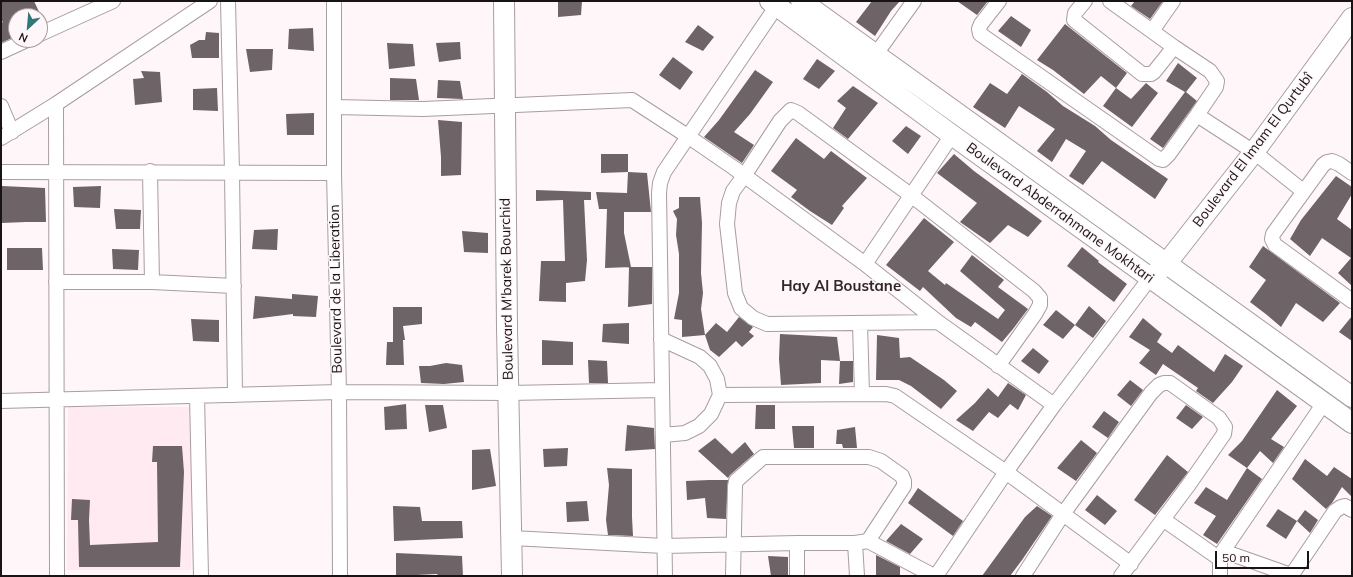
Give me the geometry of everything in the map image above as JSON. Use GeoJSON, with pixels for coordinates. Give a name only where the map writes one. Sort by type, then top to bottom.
{"type":"FeatureCollection","features":[{"type":"Feature","properties":{"kind":"main road","name":"Boulevard M'barek Bourchid"},"geometry":{"type":"LineString","coordinates":[[504,1],[507,328],[512,576]]}},
{"type":"Feature","properties":{"kind":"main road","name":"Boulevard Abderrahmane Mokhtari"},"geometry":{"type":"LineString","coordinates":[[801,1],[1352,397]]}},
{"type":"Feature","properties":{"kind":"main road","name":"Boulevard Abderrahmane Mokhtari"},"geometry":{"type":"LineString","coordinates":[[776,3],[952,135],[1352,423]]}},
{"type":"Feature","properties":{"kind":"main road","name":"Boulevard El Imam El Qurtubî"},"geometry":{"type":"LineString","coordinates":[[1150,278],[1166,264],[1254,152],[1352,18]]}},
{"type":"Feature","properties":{"kind":"street"},"geometry":{"type":"LineString","coordinates":[[48,30],[113,1]]}},
{"type":"Feature","properties":{"kind":"street"},"geometry":{"type":"LineString","coordinates":[[1,106],[6,135],[56,104],[210,1]]}},
{"type":"Feature","properties":{"kind":"street"},"geometry":{"type":"LineString","coordinates":[[228,1],[235,396]]}},
{"type":"Feature","properties":{"kind":"street","name":"Boulevard de la Liberation"},"geometry":{"type":"LineString","coordinates":[[334,1],[334,173],[339,392],[340,576]]}},
{"type":"Feature","properties":{"kind":"street"},"geometry":{"type":"LineString","coordinates":[[864,70],[914,1]]}},
{"type":"Feature","properties":{"kind":"street"},"geometry":{"type":"LineString","coordinates":[[999,1],[981,24],[979,29],[980,34],[1159,159],[1166,159],[1216,87],[1217,81],[1210,71],[1110,1]]}},
{"type":"Feature","properties":{"kind":"street"},"geometry":{"type":"LineString","coordinates":[[1084,1],[1075,13],[1074,20],[1142,74],[1151,74],[1154,72],[1174,47]]}},
{"type":"Feature","properties":{"kind":"street"},"geometry":{"type":"LineString","coordinates":[[1152,31],[1173,1]]}},
{"type":"Feature","properties":{"kind":"street"},"geometry":{"type":"LineString","coordinates":[[665,576],[660,183],[664,172],[689,137],[776,3]]}},
{"type":"Feature","properties":{"kind":"street"},"geometry":{"type":"LineString","coordinates":[[335,107],[423,109],[632,100],[689,137],[744,176],[865,264],[938,322],[1054,405]]}},
{"type":"Feature","properties":{"kind":"street"},"geometry":{"type":"LineString","coordinates":[[56,104],[56,576]]}},
{"type":"Feature","properties":{"kind":"street"},"geometry":{"type":"LineString","coordinates":[[938,322],[768,324],[753,318],[741,308],[735,293],[727,224],[729,203],[733,191],[780,121],[791,110],[798,113],[912,196],[1040,298],[1040,305],[1035,314],[998,366]]}},
{"type":"Feature","properties":{"kind":"street"},"geometry":{"type":"LineString","coordinates":[[1197,114],[1254,152],[1303,191]]}},
{"type":"Feature","properties":{"kind":"street"},"geometry":{"type":"LineString","coordinates":[[865,264],[952,135]]}},
{"type":"Feature","properties":{"kind":"street"},"geometry":{"type":"LineString","coordinates":[[1352,173],[1332,161],[1323,165],[1273,234],[1272,239],[1275,245],[1352,300]]}},
{"type":"Feature","properties":{"kind":"street"},"geometry":{"type":"LineString","coordinates":[[1,172],[334,173]]}},
{"type":"Feature","properties":{"kind":"street"},"geometry":{"type":"LineString","coordinates":[[150,172],[152,282]]}},
{"type":"Feature","properties":{"kind":"street"},"geometry":{"type":"LineString","coordinates":[[512,538],[664,546],[862,542],[935,576],[1054,405],[1150,278]]}},
{"type":"Feature","properties":{"kind":"street"},"geometry":{"type":"LineString","coordinates":[[56,282],[152,282],[234,286]]}},
{"type":"Feature","properties":{"kind":"street"},"geometry":{"type":"LineString","coordinates":[[860,323],[862,394]]}},
{"type":"Feature","properties":{"kind":"street"},"geometry":{"type":"LineString","coordinates":[[661,339],[700,357],[710,366],[717,379],[720,395],[711,414],[699,426],[685,433],[663,435]]}},
{"type":"Feature","properties":{"kind":"street"},"geometry":{"type":"LineString","coordinates":[[1023,576],[1064,514],[1151,393],[1159,385],[1166,382],[1170,383],[1219,418],[1223,423],[1225,430],[1223,438],[1164,520],[1121,576]]}},
{"type":"Feature","properties":{"kind":"street"},"geometry":{"type":"LineString","coordinates":[[1,401],[235,396],[339,392],[509,393],[662,390]]}},
{"type":"Feature","properties":{"kind":"street"},"geometry":{"type":"LineString","coordinates":[[720,395],[886,394],[895,396],[1006,472],[1131,564]]}},
{"type":"Feature","properties":{"kind":"street"},"geometry":{"type":"LineString","coordinates":[[197,396],[201,576]]}},
{"type":"Feature","properties":{"kind":"street"},"geometry":{"type":"LineString","coordinates":[[1220,576],[1222,555],[1324,403]]}},
{"type":"Feature","properties":{"kind":"street"},"geometry":{"type":"LineString","coordinates":[[734,576],[734,489],[736,481],[760,460],[767,456],[869,457],[881,461],[902,476],[904,486],[862,542],[857,576]]}},
{"type":"Feature","properties":{"kind":"street"},"geometry":{"type":"LineString","coordinates":[[1164,520],[1222,555],[1291,576],[1335,511],[1345,506],[1352,510]]}},
{"type":"Feature","properties":{"kind":"street"},"geometry":{"type":"LineString","coordinates":[[797,543],[797,576]]}},
{"type":"Feature","properties":{"kind":"shaded area"},"geometry":{"type":"Polygon","coordinates":[[[68,407],[191,407],[191,570],[67,570],[68,407]]]}},
{"type":"Feature","properties":{"kind":"building"},"geometry":{"type":"Polygon","coordinates":[[[1,1],[34,1],[37,8],[8,8],[8,40],[1,43],[1,23],[3,22],[1,20],[1,1]]]}},
{"type":"Feature","properties":{"kind":"building"},"geometry":{"type":"Polygon","coordinates":[[[558,1],[582,1],[581,15],[558,17],[558,1]]]}},
{"type":"Feature","properties":{"kind":"building"},"geometry":{"type":"Polygon","coordinates":[[[872,1],[900,1],[891,11],[875,36],[856,22],[872,1]]]}},
{"type":"Feature","properties":{"kind":"building"},"geometry":{"type":"Polygon","coordinates":[[[957,1],[988,1],[977,15],[957,1]]]}},
{"type":"Feature","properties":{"kind":"building"},"geometry":{"type":"Polygon","coordinates":[[[1135,1],[1163,1],[1150,19],[1131,6],[1135,1]]]}},
{"type":"Feature","properties":{"kind":"building"},"geometry":{"type":"Polygon","coordinates":[[[1011,16],[1031,30],[1021,47],[998,31],[1011,16]]]}},
{"type":"Feature","properties":{"kind":"building"},"geometry":{"type":"Polygon","coordinates":[[[1065,24],[1127,73],[1116,88],[1101,76],[1084,94],[1053,70],[1037,60],[1065,24]]]}},
{"type":"Feature","properties":{"kind":"building"},"geometry":{"type":"Polygon","coordinates":[[[698,25],[714,37],[703,51],[685,42],[698,25]]]}},
{"type":"Feature","properties":{"kind":"building"},"geometry":{"type":"Polygon","coordinates":[[[313,28],[314,51],[288,49],[289,29],[313,28]]]}},
{"type":"Feature","properties":{"kind":"building"},"geometry":{"type":"Polygon","coordinates":[[[206,32],[219,33],[219,58],[192,58],[190,45],[199,40],[205,40],[206,32]]]}},
{"type":"Feature","properties":{"kind":"building"},"geometry":{"type":"Polygon","coordinates":[[[460,42],[461,59],[439,62],[436,43],[460,42]]]}},
{"type":"Feature","properties":{"kind":"building"},"geometry":{"type":"Polygon","coordinates":[[[387,43],[413,44],[415,66],[389,69],[387,43]]]}},
{"type":"Feature","properties":{"kind":"building"},"geometry":{"type":"Polygon","coordinates":[[[246,49],[273,49],[272,70],[250,72],[246,49]]]}},
{"type":"Feature","properties":{"kind":"building"},"geometry":{"type":"Polygon","coordinates":[[[673,57],[693,72],[680,90],[659,75],[673,57]]]}},
{"type":"Feature","properties":{"kind":"building"},"geometry":{"type":"Polygon","coordinates":[[[817,59],[835,71],[819,89],[803,79],[817,59]]]}},
{"type":"Feature","properties":{"kind":"building"},"geometry":{"type":"Polygon","coordinates":[[[1178,63],[1197,78],[1186,92],[1197,101],[1163,148],[1150,139],[1185,92],[1166,81],[1178,63]]]}},
{"type":"Feature","properties":{"kind":"building"},"geometry":{"type":"Polygon","coordinates":[[[755,70],[773,82],[750,114],[734,132],[754,145],[742,163],[704,137],[719,120],[755,70]]]}},
{"type":"Feature","properties":{"kind":"building"},"geometry":{"type":"Polygon","coordinates":[[[141,71],[160,72],[162,102],[135,105],[133,79],[144,78],[141,71]]]}},
{"type":"Feature","properties":{"kind":"building"},"geometry":{"type":"Polygon","coordinates":[[[1022,74],[1063,106],[1095,126],[1111,140],[1168,179],[1155,199],[1102,161],[1083,185],[1069,176],[1086,151],[1066,139],[1052,162],[1037,151],[1055,129],[1019,106],[1005,128],[973,107],[990,83],[1007,94],[1022,74]]]}},
{"type":"Feature","properties":{"kind":"building"},"geometry":{"type":"Polygon","coordinates":[[[390,78],[416,79],[419,100],[390,100],[390,78]]]}},
{"type":"Feature","properties":{"kind":"building"},"geometry":{"type":"Polygon","coordinates":[[[438,80],[460,81],[463,99],[437,98],[438,80]]]}},
{"type":"Feature","properties":{"kind":"building"},"geometry":{"type":"Polygon","coordinates":[[[1146,83],[1158,93],[1132,127],[1103,106],[1116,88],[1131,99],[1146,83]]]}},
{"type":"Feature","properties":{"kind":"building"},"geometry":{"type":"Polygon","coordinates":[[[853,86],[878,103],[848,139],[833,128],[846,108],[837,101],[853,86]]]}},
{"type":"Feature","properties":{"kind":"building"},"geometry":{"type":"Polygon","coordinates":[[[217,88],[218,111],[193,110],[193,89],[217,88]]]}},
{"type":"Feature","properties":{"kind":"building"},"geometry":{"type":"Polygon","coordinates":[[[314,113],[314,135],[287,135],[286,114],[314,113]]]}},
{"type":"Feature","properties":{"kind":"building"},"geometry":{"type":"Polygon","coordinates":[[[438,120],[462,122],[461,175],[441,176],[438,120]]]}},
{"type":"Feature","properties":{"kind":"building"},"geometry":{"type":"Polygon","coordinates":[[[906,126],[921,136],[908,154],[892,141],[906,126]]]}},
{"type":"Feature","properties":{"kind":"building"},"geometry":{"type":"Polygon","coordinates":[[[796,138],[824,159],[831,151],[867,178],[842,206],[844,208],[832,225],[791,197],[797,190],[771,171],[796,138]]]}},
{"type":"Feature","properties":{"kind":"building"},"geometry":{"type":"Polygon","coordinates":[[[601,154],[628,154],[628,172],[601,173],[601,154]]]}},
{"type":"Feature","properties":{"kind":"building"},"geometry":{"type":"Polygon","coordinates":[[[954,154],[974,171],[1042,221],[1028,237],[1008,225],[990,243],[960,222],[977,203],[937,173],[954,154]]]}},
{"type":"Feature","properties":{"kind":"building"},"geometry":{"type":"Polygon","coordinates":[[[628,172],[647,173],[651,212],[624,212],[624,233],[631,267],[605,268],[607,209],[599,209],[596,192],[627,193],[628,172]]]}},
{"type":"Feature","properties":{"kind":"building"},"geometry":{"type":"Polygon","coordinates":[[[1336,176],[1352,187],[1352,194],[1337,219],[1352,230],[1352,286],[1338,273],[1351,258],[1322,238],[1310,256],[1290,239],[1301,220],[1336,176]]]}},
{"type":"Feature","properties":{"kind":"building"},"geometry":{"type":"Polygon","coordinates":[[[2,186],[45,188],[46,222],[1,223],[2,186]]]}},
{"type":"Feature","properties":{"kind":"building"},"geometry":{"type":"Polygon","coordinates":[[[101,186],[100,208],[74,207],[73,187],[101,186]]]}},
{"type":"Feature","properties":{"kind":"building"},"geometry":{"type":"Polygon","coordinates":[[[536,190],[591,192],[591,200],[584,200],[587,260],[585,281],[566,283],[566,302],[539,301],[541,261],[565,261],[563,200],[536,201],[536,190]]]}},
{"type":"Feature","properties":{"kind":"building"},"geometry":{"type":"Polygon","coordinates":[[[679,197],[700,197],[702,223],[701,273],[703,293],[701,309],[705,335],[682,337],[682,320],[674,319],[679,293],[679,254],[676,235],[677,219],[673,211],[679,208],[679,197]]]}},
{"type":"Feature","properties":{"kind":"building"},"geometry":{"type":"Polygon","coordinates":[[[114,209],[141,210],[140,229],[116,229],[114,209]]]}},
{"type":"Feature","properties":{"kind":"building"},"geometry":{"type":"Polygon","coordinates":[[[924,218],[954,242],[928,271],[945,285],[946,283],[998,319],[1005,310],[960,271],[972,255],[1004,280],[998,287],[1028,309],[1002,342],[975,322],[971,327],[956,318],[923,287],[920,291],[886,265],[924,218]]]}},
{"type":"Feature","properties":{"kind":"building"},"geometry":{"type":"Polygon","coordinates":[[[278,229],[277,250],[252,249],[254,230],[278,229]]]}},
{"type":"Feature","properties":{"kind":"building"},"geometry":{"type":"Polygon","coordinates":[[[462,231],[488,233],[488,253],[464,252],[462,231]]]}},
{"type":"Feature","properties":{"kind":"building"},"geometry":{"type":"Polygon","coordinates":[[[1263,246],[1340,303],[1323,322],[1296,303],[1281,327],[1250,302],[1266,280],[1249,267],[1263,246]]]}},
{"type":"Feature","properties":{"kind":"building"},"geometry":{"type":"Polygon","coordinates":[[[1082,247],[1099,261],[1098,262],[1127,284],[1114,302],[1067,266],[1082,247]]]}},
{"type":"Feature","properties":{"kind":"building"},"geometry":{"type":"Polygon","coordinates":[[[7,248],[42,248],[43,270],[7,270],[7,248]]]}},
{"type":"Feature","properties":{"kind":"building"},"geometry":{"type":"Polygon","coordinates":[[[112,249],[139,250],[138,270],[113,269],[112,249]]]}},
{"type":"Feature","properties":{"kind":"building"},"geometry":{"type":"Polygon","coordinates":[[[629,267],[652,267],[652,304],[628,307],[629,267]]]}},
{"type":"Feature","properties":{"kind":"building"},"geometry":{"type":"Polygon","coordinates":[[[292,294],[318,296],[316,317],[293,316],[293,314],[253,319],[255,296],[292,299],[292,294]]]}},
{"type":"Feature","properties":{"kind":"building"},"geometry":{"type":"Polygon","coordinates":[[[1089,306],[1106,321],[1093,338],[1075,325],[1089,306]]]}},
{"type":"Feature","properties":{"kind":"building"},"geometry":{"type":"Polygon","coordinates":[[[393,307],[422,307],[422,324],[403,326],[405,340],[403,340],[404,365],[386,365],[387,342],[393,342],[393,307]]]}},
{"type":"Feature","properties":{"kind":"building"},"geometry":{"type":"Polygon","coordinates":[[[1056,310],[1075,325],[1063,339],[1043,325],[1056,310]]]}},
{"type":"Feature","properties":{"kind":"building"},"geometry":{"type":"Polygon","coordinates":[[[1352,316],[1352,341],[1339,332],[1352,316]]]}},
{"type":"Feature","properties":{"kind":"building"},"geometry":{"type":"Polygon","coordinates":[[[739,317],[753,327],[749,332],[754,336],[742,347],[736,341],[719,357],[710,350],[705,335],[716,323],[727,332],[739,317]]]}},
{"type":"Feature","properties":{"kind":"building"},"geometry":{"type":"Polygon","coordinates":[[[1143,318],[1162,334],[1157,342],[1172,353],[1178,345],[1214,372],[1225,354],[1243,366],[1232,382],[1213,403],[1196,391],[1198,388],[1163,364],[1156,375],[1139,363],[1150,350],[1129,337],[1143,318]]]}},
{"type":"Feature","properties":{"kind":"building"},"geometry":{"type":"Polygon","coordinates":[[[191,319],[219,320],[219,342],[193,341],[191,319]]]}},
{"type":"Feature","properties":{"kind":"building"},"geometry":{"type":"Polygon","coordinates":[[[629,323],[629,344],[602,342],[603,324],[629,323]]]}},
{"type":"Feature","properties":{"kind":"building"},"geometry":{"type":"Polygon","coordinates":[[[780,334],[837,337],[840,361],[821,360],[821,383],[781,385],[779,359],[780,334]]]}},
{"type":"Feature","properties":{"kind":"building"},"geometry":{"type":"Polygon","coordinates":[[[877,335],[899,338],[900,358],[910,357],[944,380],[957,391],[941,409],[911,386],[899,380],[876,380],[877,335]]]}},
{"type":"Feature","properties":{"kind":"building"},"geometry":{"type":"Polygon","coordinates":[[[542,340],[573,342],[573,365],[542,365],[542,340]]]}},
{"type":"Feature","properties":{"kind":"building"},"geometry":{"type":"Polygon","coordinates":[[[1033,348],[1049,361],[1039,374],[1021,361],[1033,348]]]}},
{"type":"Feature","properties":{"kind":"building"},"geometry":{"type":"Polygon","coordinates":[[[588,360],[607,361],[608,383],[589,383],[588,360]]]}},
{"type":"Feature","properties":{"kind":"building"},"geometry":{"type":"Polygon","coordinates":[[[840,361],[853,361],[853,382],[839,384],[840,361]]]}},
{"type":"Feature","properties":{"kind":"building"},"geometry":{"type":"Polygon","coordinates":[[[446,363],[462,365],[464,382],[444,384],[421,383],[419,366],[430,366],[446,363]]]}},
{"type":"Feature","properties":{"kind":"building"},"geometry":{"type":"Polygon","coordinates":[[[1130,380],[1143,390],[1131,406],[1117,395],[1130,380]]]}},
{"type":"Feature","properties":{"kind":"building"},"geometry":{"type":"Polygon","coordinates":[[[1008,383],[1026,395],[1018,410],[1010,404],[998,418],[989,412],[973,431],[956,420],[975,403],[988,388],[998,397],[1008,383]]]}},
{"type":"Feature","properties":{"kind":"building"},"geometry":{"type":"Polygon","coordinates":[[[1277,390],[1297,406],[1271,439],[1284,447],[1273,463],[1260,451],[1247,468],[1228,455],[1242,441],[1277,390]]]}},
{"type":"Feature","properties":{"kind":"building"},"geometry":{"type":"Polygon","coordinates":[[[406,404],[407,429],[385,430],[384,407],[406,404]]]}},
{"type":"Feature","properties":{"kind":"building"},"geometry":{"type":"Polygon","coordinates":[[[425,405],[443,405],[447,428],[429,432],[425,405]]]}},
{"type":"Feature","properties":{"kind":"building"},"geometry":{"type":"Polygon","coordinates":[[[756,405],[775,405],[775,429],[755,429],[756,405]]]}},
{"type":"Feature","properties":{"kind":"building"},"geometry":{"type":"Polygon","coordinates":[[[1186,405],[1203,417],[1192,429],[1176,418],[1186,405]]]}},
{"type":"Feature","properties":{"kind":"building"},"geometry":{"type":"Polygon","coordinates":[[[1104,411],[1119,422],[1108,438],[1092,427],[1104,411]]]}},
{"type":"Feature","properties":{"kind":"building"},"geometry":{"type":"Polygon","coordinates":[[[627,425],[654,428],[655,449],[625,451],[627,425]]]}},
{"type":"Feature","properties":{"kind":"building"},"geometry":{"type":"Polygon","coordinates":[[[792,426],[814,426],[814,448],[794,448],[792,426]]]}},
{"type":"Feature","properties":{"kind":"building"},"geometry":{"type":"Polygon","coordinates":[[[855,427],[857,448],[843,448],[842,444],[836,444],[837,430],[855,427]]]}},
{"type":"Feature","properties":{"kind":"building"},"geometry":{"type":"Polygon","coordinates":[[[715,438],[732,454],[745,442],[754,454],[728,478],[698,451],[715,438]]]}},
{"type":"Feature","properties":{"kind":"building"},"geometry":{"type":"Polygon","coordinates":[[[1081,440],[1097,453],[1076,481],[1057,468],[1081,440]]]}},
{"type":"Feature","properties":{"kind":"building"},"geometry":{"type":"Polygon","coordinates":[[[153,446],[182,446],[184,472],[180,567],[79,567],[78,520],[71,520],[72,499],[90,500],[90,545],[158,542],[157,462],[152,462],[153,446]]]}},
{"type":"Feature","properties":{"kind":"building"},"geometry":{"type":"Polygon","coordinates":[[[568,448],[567,466],[544,467],[543,449],[568,448]]]}},
{"type":"Feature","properties":{"kind":"building"},"geometry":{"type":"Polygon","coordinates":[[[490,449],[496,486],[472,490],[472,450],[490,449]]]}},
{"type":"Feature","properties":{"kind":"building"},"geometry":{"type":"Polygon","coordinates":[[[1167,455],[1188,472],[1155,515],[1134,500],[1167,455]]]}},
{"type":"Feature","properties":{"kind":"building"},"geometry":{"type":"Polygon","coordinates":[[[1305,459],[1327,476],[1334,467],[1352,479],[1352,497],[1342,487],[1332,503],[1326,509],[1292,479],[1305,459]]]}},
{"type":"Feature","properties":{"kind":"building"},"geometry":{"type":"Polygon","coordinates":[[[607,468],[632,469],[633,536],[608,535],[606,520],[609,485],[607,468]]]}},
{"type":"Feature","properties":{"kind":"building"},"geometry":{"type":"Polygon","coordinates":[[[1247,468],[1262,479],[1217,544],[1203,535],[1216,516],[1194,503],[1206,487],[1227,500],[1247,468]]]}},
{"type":"Feature","properties":{"kind":"building"},"geometry":{"type":"Polygon","coordinates":[[[728,480],[726,519],[707,518],[705,498],[687,500],[686,481],[728,480]]]}},
{"type":"Feature","properties":{"kind":"building"},"geometry":{"type":"Polygon","coordinates":[[[918,488],[963,521],[953,536],[908,503],[918,488]]]}},
{"type":"Feature","properties":{"kind":"building"},"geometry":{"type":"Polygon","coordinates":[[[1097,495],[1117,511],[1105,525],[1085,510],[1097,495]]]}},
{"type":"Feature","properties":{"kind":"building"},"geometry":{"type":"Polygon","coordinates":[[[587,501],[589,521],[567,522],[566,502],[587,501]]]}},
{"type":"Feature","properties":{"kind":"building"},"geometry":{"type":"Polygon","coordinates":[[[393,506],[420,507],[422,521],[462,521],[463,538],[394,541],[393,506]]]}},
{"type":"Feature","properties":{"kind":"building"},"geometry":{"type":"Polygon","coordinates":[[[1037,506],[1052,516],[1010,576],[982,576],[1025,517],[1037,506]]]}},
{"type":"Feature","properties":{"kind":"building"},"geometry":{"type":"Polygon","coordinates":[[[1278,509],[1297,521],[1286,539],[1266,526],[1278,509]]]}},
{"type":"Feature","properties":{"kind":"building"},"geometry":{"type":"Polygon","coordinates":[[[1305,510],[1318,520],[1310,533],[1297,521],[1305,510]]]}},
{"type":"Feature","properties":{"kind":"building"},"geometry":{"type":"Polygon","coordinates":[[[901,524],[923,539],[910,554],[886,541],[901,524]]]}},
{"type":"Feature","properties":{"kind":"building"},"geometry":{"type":"Polygon","coordinates":[[[396,553],[462,556],[463,576],[438,576],[437,574],[396,576],[396,553]]]}},
{"type":"Feature","properties":{"kind":"building"},"geometry":{"type":"Polygon","coordinates":[[[876,555],[900,567],[900,576],[876,576],[876,555]]]}},
{"type":"Feature","properties":{"kind":"building"},"geometry":{"type":"Polygon","coordinates":[[[768,556],[788,557],[788,576],[771,576],[768,556]]]}},
{"type":"Feature","properties":{"kind":"district","name":"Hay Al Boustane"},"geometry":{"type":"Point","coordinates":[841,286]}}]}
